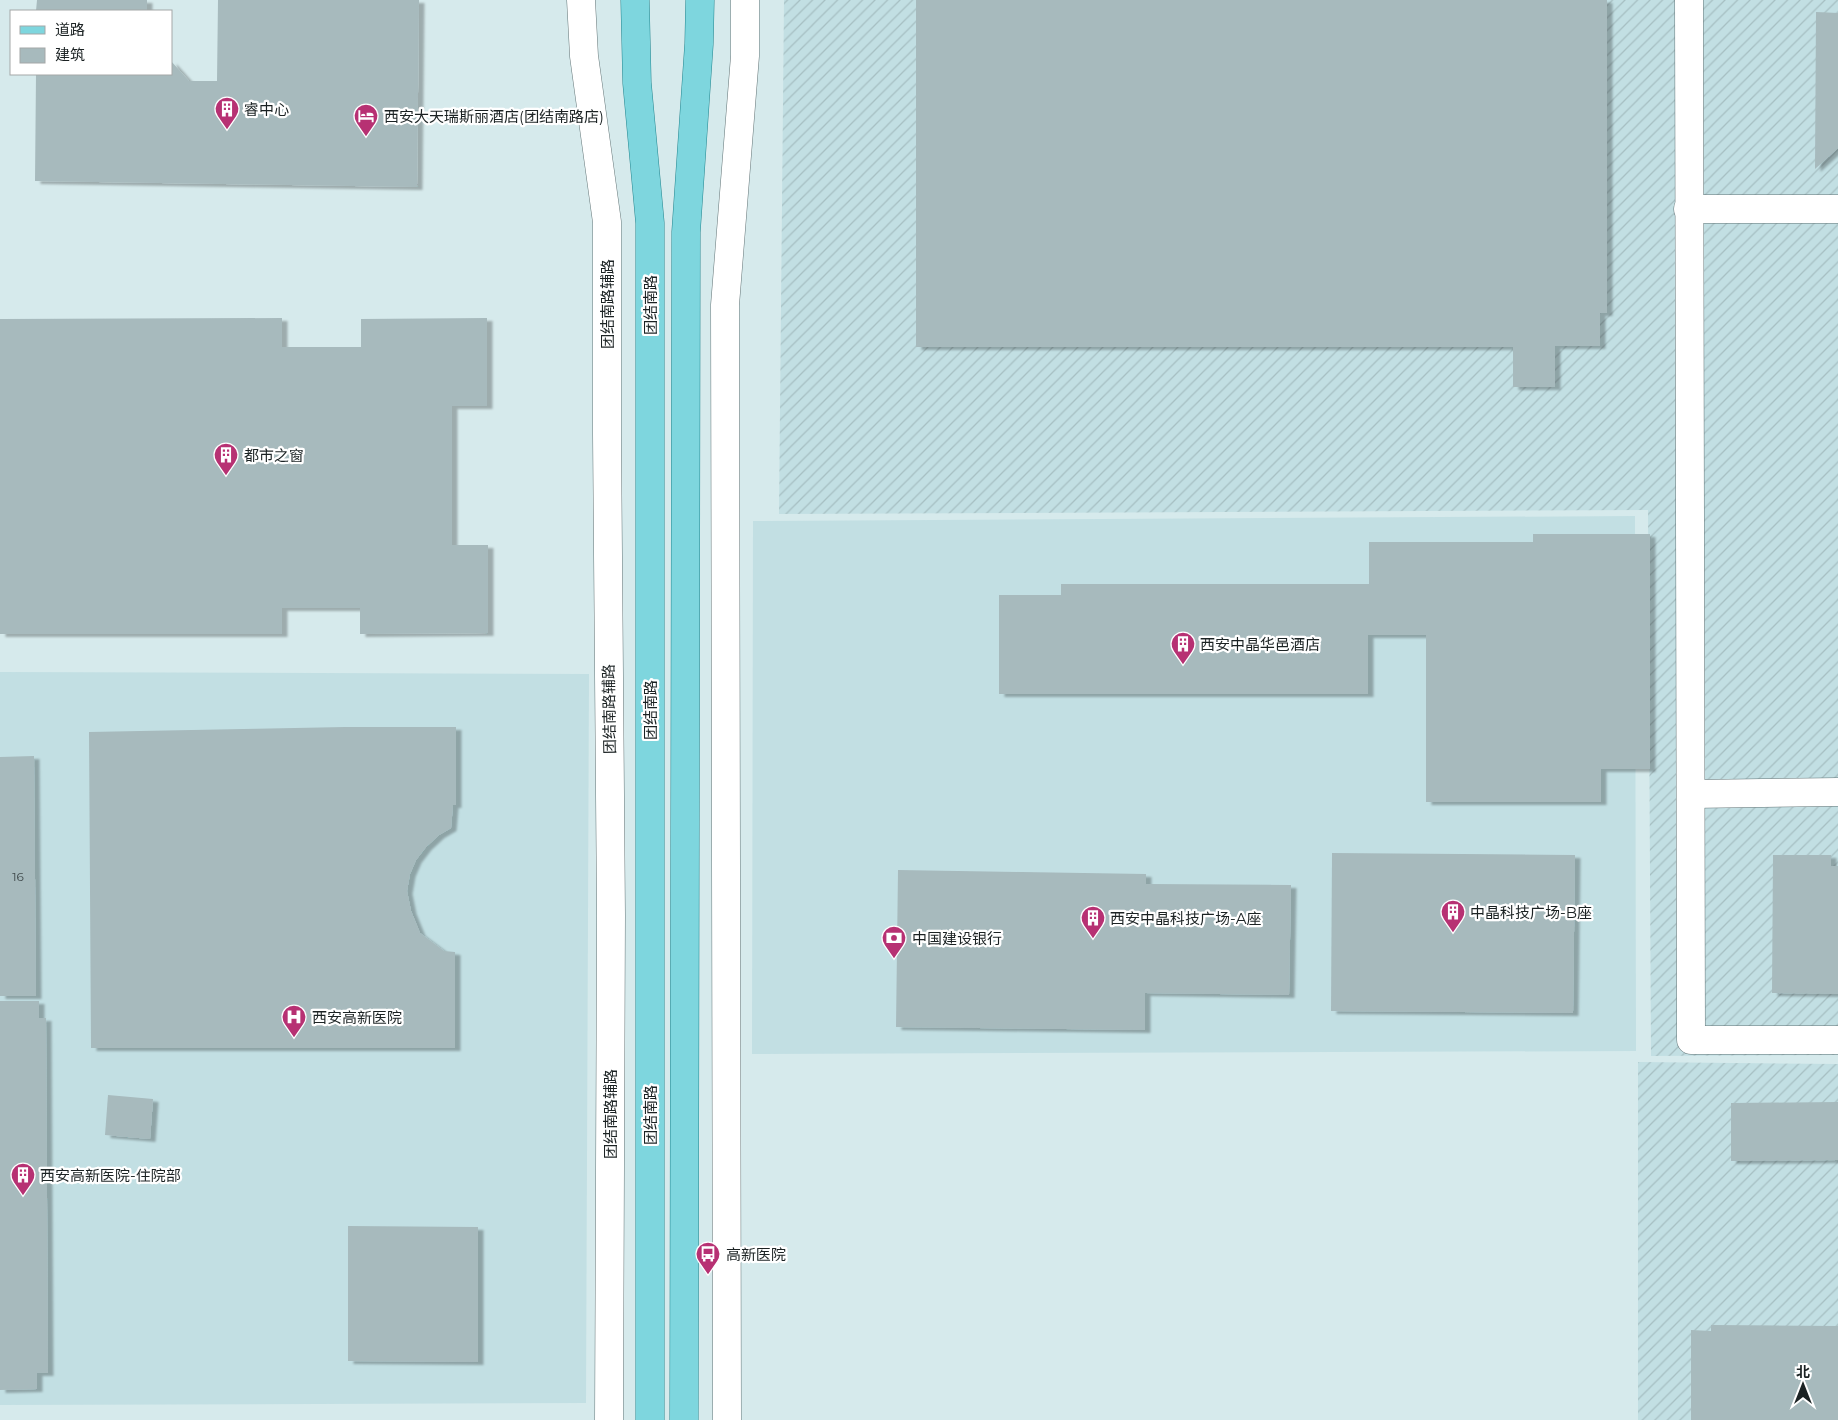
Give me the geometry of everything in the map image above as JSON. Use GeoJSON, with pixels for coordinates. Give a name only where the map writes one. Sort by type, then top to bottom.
{"type":"FeatureCollection","features":[{"type":"Feature","properties":{"kind":"main road","name":"团结南路"},"geometry":{"type":"LineString","coordinates":[[635,0],[637,83],[650,223],[650,1420]]}},
{"type":"Feature","properties":{"kind":"main road"},"geometry":{"type":"LineString","coordinates":[[684,1420],[686,232],[699,44],[700,0]]}},
{"type":"Feature","properties":{"kind":"street","name":"团结南路辅路"},"geometry":{"type":"LineString","coordinates":[[581,0],[584,56],[607,222],[606,434],[611,915],[609,1420]]}},
{"type":"Feature","properties":{"kind":"street"},"geometry":{"type":"LineString","coordinates":[[727,1420],[725,305],[745,56],[745,0]]}},
{"type":"Feature","properties":{"kind":"street"},"geometry":{"type":"LineString","coordinates":[[1689,0],[1691,1040],[1838,1040]]}},
{"type":"Feature","properties":{"kind":"street"},"geometry":{"type":"LineString","coordinates":[[1688,210],[1838,209]]}},
{"type":"Feature","properties":{"kind":"street"},"geometry":{"type":"LineString","coordinates":[[1692,794],[1838,792]]}},
{"type":"Feature","properties":{"kind":"shaded area"},"geometry":{"type":"Polygon","coordinates":[[[784,0],[1838,0],[1838,1055],[1651,1056],[1648,510],[779,514],[784,0]]]}},
{"type":"Feature","properties":{"kind":"shaded area"},"geometry":{"type":"Polygon","coordinates":[[[1635,516],[1636,1051],[752,1054],[753,521],[1635,516]]]}},
{"type":"Feature","properties":{"kind":"shaded area","name":"西安高新医院"},"geometry":{"type":"Polygon","coordinates":[[[0,672],[589,674],[586,1403],[0,1405],[0,672]]]}},
{"type":"Feature","properties":{"kind":"shaded area"},"geometry":{"type":"Polygon","coordinates":[[[1638,1062],[1838,1064],[1838,1420],[1638,1420],[1638,1062]]]}},
{"type":"Feature","properties":{"kind":"building"},"geometry":{"type":"Polygon","coordinates":[[[37,0],[147,0],[147,10],[36,10],[37,0]]]}},
{"type":"Feature","properties":{"kind":"building","name":"睿中心"},"geometry":{"type":"Polygon","coordinates":[[[218,0],[419,0],[417,187],[35,181],[36,75],[172,75],[172,62],[189,81],[217,81],[218,0]]]}},
{"type":"Feature","properties":{"kind":"building"},"geometry":{"type":"Polygon","coordinates":[[[916,0],[1607,0],[1607,313],[1600,313],[1600,346],[1555,346],[1555,387],[1513,387],[1513,347],[916,347],[916,0]]]}},
{"type":"Feature","properties":{"kind":"building"},"geometry":{"type":"Polygon","coordinates":[[[1816,12],[1838,13],[1838,148],[1815,169],[1816,12]]]}},
{"type":"Feature","properties":{"kind":"building","name":"都市之窗"},"geometry":{"type":"Polygon","coordinates":[[[282,318],[282,347],[361,347],[361,319],[487,318],[487,406],[452,406],[452,545],[488,545],[488,633],[360,634],[360,608],[282,608],[282,634],[0,634],[0,319],[282,318]]]}},
{"type":"Feature","properties":{"kind":"building","name":"西安中晶华邑酒店"},"geometry":{"type":"Polygon","coordinates":[[[1533,534],[1650,534],[1650,769],[1601,769],[1601,802],[1426,802],[1426,635],[1368,635],[1368,694],[999,694],[999,595],[1061,595],[1061,584],[1369,584],[1369,542],[1533,542],[1533,534]]]}},
{"type":"Feature","properties":{"kind":"building"},"geometry":{"type":"Polygon","coordinates":[[[345,727],[456,727],[456,805],[453,805],[451,828],[439,835],[416,860],[410,874],[407,891],[411,911],[420,933],[444,951],[455,952],[455,1048],[91,1048],[89,732],[345,727]]]}},
{"type":"Feature","properties":{"kind":"building"},"geometry":{"type":"Polygon","coordinates":[[[34,756],[36,996],[0,996],[0,757],[34,756]]]}},
{"type":"Feature","properties":{"kind":"building","name":"中晶科技广场-B座"},"geometry":{"type":"Polygon","coordinates":[[[1332,853],[1575,855],[1573,1013],[1331,1011],[1332,853]]]}},
{"type":"Feature","properties":{"kind":"building"},"geometry":{"type":"Polygon","coordinates":[[[1773,855],[1831,855],[1831,866],[1838,866],[1838,994],[1772,993],[1773,855]]]}},
{"type":"Feature","properties":{"kind":"building","name":"西安中晶科技广场-A座"},"geometry":{"type":"Polygon","coordinates":[[[898,870],[1146,874],[1146,884],[1291,885],[1289,995],[1145,993],[1145,1030],[896,1027],[898,870]]]}},
{"type":"Feature","properties":{"kind":"building","name":"西安高新医院-住院部"},"geometry":{"type":"Polygon","coordinates":[[[0,1001],[39,1001],[39,1018],[46,1018],[48,1373],[37,1373],[37,1389],[0,1390],[0,1001]]]}},
{"type":"Feature","properties":{"kind":"building"},"geometry":{"type":"Polygon","coordinates":[[[108,1095],[153,1099],[150,1139],[105,1135],[108,1095]]]}},
{"type":"Feature","properties":{"kind":"building"},"geometry":{"type":"Polygon","coordinates":[[[1838,1102],[1838,1160],[1731,1161],[1731,1103],[1838,1102]]]}},
{"type":"Feature","properties":{"kind":"building"},"geometry":{"type":"Polygon","coordinates":[[[348,1226],[478,1227],[478,1362],[348,1361],[348,1226]]]}},
{"type":"Feature","properties":{"kind":"building"},"geometry":{"type":"Polygon","coordinates":[[[1711,1325],[1838,1326],[1838,1420],[1691,1420],[1691,1330],[1711,1331],[1711,1325]]]}},
{"type":"Feature","properties":{"kind":"place","name":"睿中心"},"geometry":{"type":"Point","coordinates":[227,130]}},
{"type":"Feature","properties":{"kind":"place","name":"西安大天瑞斯丽酒店(团结南路店)"},"geometry":{"type":"Point","coordinates":[366,137]}},
{"type":"Feature","properties":{"kind":"place","name":"都市之窗"},"geometry":{"type":"Point","coordinates":[226,476]}},
{"type":"Feature","properties":{"kind":"place","name":"西安中晶华邑酒店"},"geometry":{"type":"Point","coordinates":[1183,665]}},
{"type":"Feature","properties":{"kind":"place","name":"中晶科技广场-B座"},"geometry":{"type":"Point","coordinates":[1453,933]}},
{"type":"Feature","properties":{"kind":"place","name":"西安中晶科技广场-A座"},"geometry":{"type":"Point","coordinates":[1093,939]}},
{"type":"Feature","properties":{"kind":"place","name":"中国建设银行"},"geometry":{"type":"Point","coordinates":[894,959]}},
{"type":"Feature","properties":{"kind":"place","name":"西安高新医院"},"geometry":{"type":"Point","coordinates":[294,1038]}},
{"type":"Feature","properties":{"kind":"place","name":"西安高新医院-住院部"},"geometry":{"type":"Point","coordinates":[23,1196]}},
{"type":"Feature","properties":{"kind":"place","name":"高新医院"},"geometry":{"type":"Point","coordinates":[708,1275]}}]}
